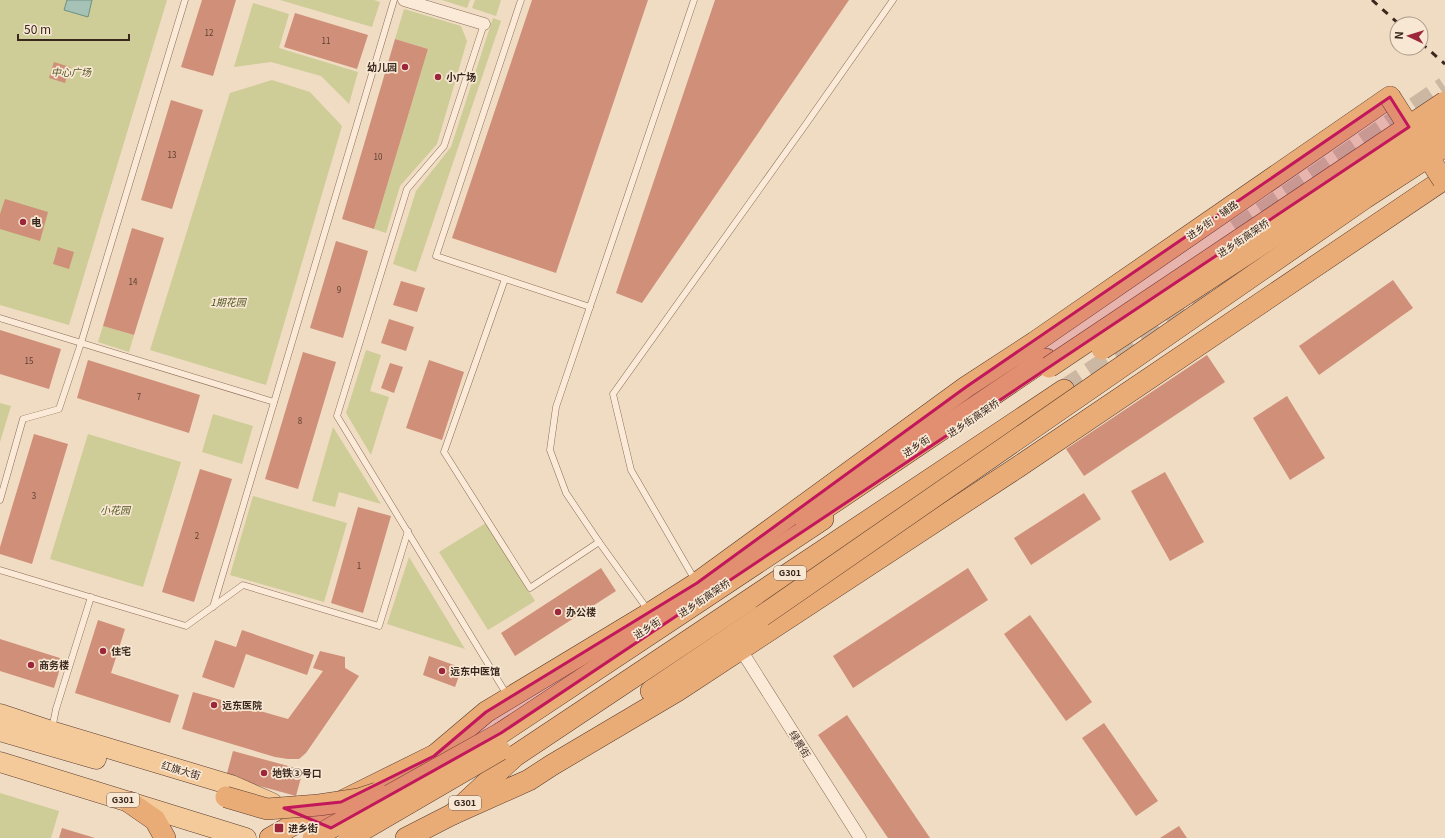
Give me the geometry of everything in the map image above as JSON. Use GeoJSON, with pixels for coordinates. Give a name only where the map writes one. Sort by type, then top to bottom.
{"type":"FeatureCollection","features":[{"type":"Feature","properties":{"kind":"highway","name":"进乡街•辅路"},"geometry":{"type":"LineString","coordinates":[[1018,467],[1443,180],[1390,97],[1040,351]]}},
{"type":"Feature","properties":{"kind":"highway","name":"进乡街高架桥"},"geometry":{"type":"LineString","coordinates":[[505,739],[1445,102]]}},
{"type":"Feature","properties":{"kind":"highway","name":"进乡街高架桥"},"geometry":{"type":"LineString","coordinates":[[505,739],[1044,388],[1445,124]]}},
{"type":"Feature","properties":{"kind":"highway"},"geometry":{"type":"LineString","coordinates":[[552,765],[650,692],[1365,198],[1445,146]]}},
{"type":"Feature","properties":{"kind":"highway"},"geometry":{"type":"LineString","coordinates":[[434,756],[486,712],[697,583],[966,387],[1040,351]]}},
{"type":"Feature","properties":{"kind":"highway","name":"进乡街"},"geometry":{"type":"LineString","coordinates":[[270,838],[305,818],[434,756],[495,721],[644,630],[979,404],[1040,351]]}},
{"type":"Feature","properties":{"kind":"highway"},"geometry":{"type":"LineString","coordinates":[[966,387],[979,404]]}},
{"type":"Feature","properties":{"kind":"highway","name":"G301"},"geometry":{"type":"LineString","coordinates":[[406,838],[453,814],[515,756],[1064,390]]}},
{"type":"Feature","properties":{"kind":"highway"},"geometry":{"type":"LineString","coordinates":[[453,814],[529,780],[677,691],[1018,467],[998,434]]}},
{"type":"Feature","properties":{"kind":"highway"},"geometry":{"type":"LineString","coordinates":[[226,797],[267,809],[319,805],[359,799],[422,776],[505,739]]}},
{"type":"Feature","properties":{"kind":"highway"},"geometry":{"type":"LineString","coordinates":[[349,838],[505,739]]}},
{"type":"Feature","properties":{"kind":"highway"},"geometry":{"type":"LineString","coordinates":[[313,838],[422,776]]}},
{"type":"Feature","properties":{"kind":"highway"},"geometry":{"type":"LineString","coordinates":[[129,802],[155,820],[165,838]]}},
{"type":"Feature","properties":{"kind":"highway","name":"红旗大街"},"geometry":{"type":"LineString","coordinates":[[305,818],[359,838]]}},
{"type":"Feature","properties":{"kind":"main road","name":"红旗大街"},"geometry":{"type":"LineString","coordinates":[[0,714],[51,731],[231,785],[305,818]]}},
{"type":"Feature","properties":{"kind":"main road"},"geometry":{"type":"LineString","coordinates":[[0,731],[226,797]]}},
{"type":"Feature","properties":{"kind":"main road","name":"G301"},"geometry":{"type":"LineString","coordinates":[[0,762],[246,838]]}},
{"type":"Feature","properties":{"kind":"street"},"geometry":{"type":"LineString","coordinates":[[404,0],[484,24]]}},
{"type":"Feature","properties":{"kind":"street","name":"绿景街"},"geometry":{"type":"LineString","coordinates":[[741,650],[860,838]]}},
{"type":"Feature","properties":{"kind":"lane"},"geometry":{"type":"LineString","coordinates":[[0,500],[23,419],[59,409],[81,342],[185,0]]}},
{"type":"Feature","properties":{"kind":"lane"},"geometry":{"type":"LineString","coordinates":[[213,607],[394,0]]}},
{"type":"Feature","properties":{"kind":"lane"},"geometry":{"type":"LineString","coordinates":[[521,0],[436,256],[590,307]]}},
{"type":"Feature","properties":{"kind":"lane"},"geometry":{"type":"LineString","coordinates":[[650,613],[566,493],[550,450],[556,407],[694,0]]}},
{"type":"Feature","properties":{"kind":"lane"},"geometry":{"type":"LineString","coordinates":[[697,583],[631,470],[613,394],[893,0]]}},
{"type":"Feature","properties":{"kind":"lane"},"geometry":{"type":"LineString","coordinates":[[484,24],[444,146],[407,189],[338,416],[509,698]]}},
{"type":"Feature","properties":{"kind":"lane"},"geometry":{"type":"LineString","coordinates":[[505,279],[444,452],[530,588],[599,542]]}},
{"type":"Feature","properties":{"kind":"lane"},"geometry":{"type":"LineString","coordinates":[[0,318],[274,402]]}},
{"type":"Feature","properties":{"kind":"lane"},"geometry":{"type":"LineString","coordinates":[[0,570],[186,626],[243,585],[379,626],[408,531]]}},
{"type":"Feature","properties":{"kind":"lane"},"geometry":{"type":"LineString","coordinates":[[51,731],[56,709],[91,597]]}},
{"type":"Feature","properties":{"kind":"highlighted area"},"geometry":{"type":"Polygon","coordinates":[[[1390,97],[1409,127],[501,733],[331,828],[284,808],[341,802],[434,756],[486,712],[697,583],[966,387],[1390,97]]]}},
{"type":"Feature","properties":{"kind":"green space","name":"中心广场"},"geometry":{"type":"Polygon","coordinates":[[[0,0],[167,0],[69,325],[0,305],[0,0]]]}},
{"type":"Feature","properties":{"kind":"green space"},"geometry":{"type":"Polygon","coordinates":[[[280,0],[374,0],[380,2],[372,27],[280,0]]]}},
{"type":"Feature","properties":{"kind":"green space"},"geometry":{"type":"Polygon","coordinates":[[[442,0],[470,0],[467,8],[442,0]]]}},
{"type":"Feature","properties":{"kind":"green space"},"geometry":{"type":"Polygon","coordinates":[[[475,0],[501,0],[496,16],[472,8],[475,0]]]}},
{"type":"Feature","properties":{"kind":"green space"},"geometry":{"type":"Polygon","coordinates":[[[253,3],[289,14],[279,48],[358,72],[349,104],[321,76],[271,62],[234,67],[253,3]]]}},
{"type":"Feature","properties":{"kind":"green space"},"geometry":{"type":"Polygon","coordinates":[[[404,9],[461,26],[467,41],[437,144],[400,186],[386,233],[374,229],[428,49],[395,39],[404,9]]]}},
{"type":"Feature","properties":{"kind":"green space"},"geometry":{"type":"Polygon","coordinates":[[[493,18],[501,21],[416,272],[393,264],[416,191],[451,147],[493,18]]]}},
{"type":"Feature","properties":{"kind":"green space","name":"1期花园"},"geometry":{"type":"Polygon","coordinates":[[[272,80],[310,92],[342,126],[266,385],[150,350],[230,93],[272,80]]]}},
{"type":"Feature","properties":{"kind":"green space"},"geometry":{"type":"Polygon","coordinates":[[[103,326],[134,335],[129,352],[98,342],[103,326]]]}},
{"type":"Feature","properties":{"kind":"green space"},"geometry":{"type":"Polygon","coordinates":[[[366,350],[381,355],[370,391],[389,397],[371,455],[346,413],[366,350]]]}},
{"type":"Feature","properties":{"kind":"green space"},"geometry":{"type":"Polygon","coordinates":[[[0,403],[11,406],[0,442],[0,403]]]}},
{"type":"Feature","properties":{"kind":"green space"},"geometry":{"type":"Polygon","coordinates":[[[213,414],[253,426],[242,464],[202,452],[213,414]]]}},
{"type":"Feature","properties":{"kind":"green space"},"geometry":{"type":"Polygon","coordinates":[[[333,427],[381,504],[339,492],[335,507],[312,501],[333,427]]]}},
{"type":"Feature","properties":{"kind":"green space","name":"小花园"},"geometry":{"type":"Polygon","coordinates":[[[88,434],[181,462],[143,587],[50,559],[88,434]]]}},
{"type":"Feature","properties":{"kind":"green space"},"geometry":{"type":"Polygon","coordinates":[[[253,496],[347,523],[324,602],[230,575],[253,496]]]}},
{"type":"Feature","properties":{"kind":"green space"},"geometry":{"type":"Polygon","coordinates":[[[486,523],[535,601],[488,630],[439,552],[486,523]]]}},
{"type":"Feature","properties":{"kind":"green space"},"geometry":{"type":"Polygon","coordinates":[[[409,557],[465,649],[387,624],[409,557]]]}},
{"type":"Feature","properties":{"kind":"green space"},"geometry":{"type":"Polygon","coordinates":[[[0,793],[59,811],[51,838],[0,838],[0,793]]]}},
{"type":"Feature","properties":{"kind":"shaded area"},"geometry":{"type":"Polygon","coordinates":[[[67,0],[92,0],[88,17],[64,10],[67,0]]]}},
{"type":"Feature","properties":{"kind":"building"},"geometry":{"type":"Polygon","coordinates":[[[202,0],[236,0],[213,76],[181,67],[202,0]]]}},
{"type":"Feature","properties":{"kind":"building"},"geometry":{"type":"Polygon","coordinates":[[[532,0],[648,0],[556,273],[452,238],[532,0]]]}},
{"type":"Feature","properties":{"kind":"building"},"geometry":{"type":"Polygon","coordinates":[[[715,0],[849,0],[642,303],[616,293],[715,0]]]}},
{"type":"Feature","properties":{"kind":"building"},"geometry":{"type":"Polygon","coordinates":[[[295,13],[368,35],[357,69],[284,47],[295,13]]]}},
{"type":"Feature","properties":{"kind":"building"},"geometry":{"type":"Polygon","coordinates":[[[395,39],[428,49],[374,229],[342,219],[395,39]]]}},
{"type":"Feature","properties":{"kind":"building"},"geometry":{"type":"Polygon","coordinates":[[[54,62],[70,67],[65,83],[49,78],[54,62]]]}},
{"type":"Feature","properties":{"kind":"building"},"geometry":{"type":"Polygon","coordinates":[[[171,100],[203,110],[172,209],[141,200],[171,100]]]}},
{"type":"Feature","properties":{"kind":"building","name":"电"},"geometry":{"type":"Polygon","coordinates":[[[5,199],[48,212],[40,241],[0,229],[0,214],[5,199]]]}},
{"type":"Feature","properties":{"kind":"building"},"geometry":{"type":"Polygon","coordinates":[[[132,228],[164,238],[134,335],[103,326],[132,228]]]}},
{"type":"Feature","properties":{"kind":"building"},"geometry":{"type":"Polygon","coordinates":[[[336,241],[368,251],[343,338],[310,328],[336,241]]]}},
{"type":"Feature","properties":{"kind":"building"},"geometry":{"type":"Polygon","coordinates":[[[58,247],[74,252],[69,269],[53,264],[58,247]]]}},
{"type":"Feature","properties":{"kind":"building"},"geometry":{"type":"Polygon","coordinates":[[[1393,280],[1413,308],[1319,375],[1299,346],[1393,280]]]}},
{"type":"Feature","properties":{"kind":"building"},"geometry":{"type":"Polygon","coordinates":[[[401,281],[425,288],[417,312],[393,305],[401,281]]]}},
{"type":"Feature","properties":{"kind":"building"},"geometry":{"type":"Polygon","coordinates":[[[389,319],[414,327],[406,351],[381,343],[389,319]]]}},
{"type":"Feature","properties":{"kind":"building"},"geometry":{"type":"Polygon","coordinates":[[[0,330],[61,349],[49,389],[0,374],[0,330]]]}},
{"type":"Feature","properties":{"kind":"building"},"geometry":{"type":"Polygon","coordinates":[[[303,352],[336,362],[298,489],[265,479],[303,352]]]}},
{"type":"Feature","properties":{"kind":"building"},"geometry":{"type":"Polygon","coordinates":[[[1207,355],[1225,382],[1084,476],[1066,449],[1207,355]]]}},
{"type":"Feature","properties":{"kind":"building"},"geometry":{"type":"Polygon","coordinates":[[[88,360],[200,395],[189,433],[77,398],[88,360]]]}},
{"type":"Feature","properties":{"kind":"building"},"geometry":{"type":"Polygon","coordinates":[[[429,360],[464,372],[442,440],[406,428],[429,360]]]}},
{"type":"Feature","properties":{"kind":"building"},"geometry":{"type":"Polygon","coordinates":[[[390,363],[403,367],[394,393],[381,388],[390,363]]]}},
{"type":"Feature","properties":{"kind":"building"},"geometry":{"type":"Polygon","coordinates":[[[1287,396],[1325,458],[1290,480],[1253,418],[1287,396]]]}},
{"type":"Feature","properties":{"kind":"building"},"geometry":{"type":"Polygon","coordinates":[[[34,434],[68,444],[32,564],[0,554],[0,547],[34,434]]]}},
{"type":"Feature","properties":{"kind":"building"},"geometry":{"type":"Polygon","coordinates":[[[200,469],[232,479],[194,602],[162,592],[200,469]]]}},
{"type":"Feature","properties":{"kind":"building"},"geometry":{"type":"Polygon","coordinates":[[[1165,472],[1204,542],[1170,561],[1131,491],[1165,472]]]}},
{"type":"Feature","properties":{"kind":"building"},"geometry":{"type":"Polygon","coordinates":[[[1084,493],[1101,519],[1031,565],[1014,538],[1084,493]]]}},
{"type":"Feature","properties":{"kind":"building"},"geometry":{"type":"Polygon","coordinates":[[[358,507],[391,516],[363,613],[331,603],[358,507]]]}},
{"type":"Feature","properties":{"kind":"building","name":"办公楼"},"geometry":{"type":"Polygon","coordinates":[[[601,568],[616,591],[515,656],[501,633],[601,568]]]}},
{"type":"Feature","properties":{"kind":"building"},"geometry":{"type":"Polygon","coordinates":[[[968,568],[988,600],[853,688],[833,656],[968,568]]]}},
{"type":"Feature","properties":{"kind":"building"},"geometry":{"type":"Polygon","coordinates":[[[1030,615],[1092,702],[1066,721],[1004,634],[1030,615]]]}},
{"type":"Feature","properties":{"kind":"building","name":"住宅"},"geometry":{"type":"Polygon","coordinates":[[[98,620],[125,629],[111,673],[179,695],[170,723],[75,693],[98,620]]]}},
{"type":"Feature","properties":{"kind":"building"},"geometry":{"type":"Polygon","coordinates":[[[242,630],[314,655],[307,675],[246,654],[234,688],[202,677],[215,640],[236,647],[242,630]]]}},
{"type":"Feature","properties":{"kind":"building","name":"商务楼"},"geometry":{"type":"Polygon","coordinates":[[[0,639],[63,659],[54,688],[0,671],[0,639]]]}},
{"type":"Feature","properties":{"kind":"building","name":"远东医院"},"geometry":{"type":"Polygon","coordinates":[[[320,651],[345,657],[345,668],[359,676],[306,753],[299,759],[275,757],[182,729],[193,692],[288,719],[323,671],[313,668],[320,651]]]}},
{"type":"Feature","properties":{"kind":"building","name":"远东中医馆"},"geometry":{"type":"Polygon","coordinates":[[[429,656],[462,668],[455,687],[423,675],[429,656]]]}},
{"type":"Feature","properties":{"kind":"building"},"geometry":{"type":"Polygon","coordinates":[[[847,715],[930,838],[888,838],[818,735],[847,715]]]}},
{"type":"Feature","properties":{"kind":"building"},"geometry":{"type":"Polygon","coordinates":[[[1104,723],[1158,801],[1136,816],[1082,738],[1104,723]]]}},
{"type":"Feature","properties":{"kind":"building","name":"地铁③号口"},"geometry":{"type":"Polygon","coordinates":[[[233,751],[303,770],[296,796],[226,777],[233,751]]]}},
{"type":"Feature","properties":{"kind":"building"},"geometry":{"type":"Polygon","coordinates":[[[1179,826],[1187,838],[1160,838],[1179,826]]]}},
{"type":"Feature","properties":{"kind":"building"},"geometry":{"type":"Polygon","coordinates":[[[62,828],[95,838],[59,838],[62,828]]]}},
{"type":"Feature","properties":{"kind":"tunnel"},"geometry":{"type":"LineString","coordinates":[[1236,230],[1445,87]]}},
{"type":"Feature","properties":{"kind":"tunnel"},"geometry":{"type":"LineString","coordinates":[[1064,390],[1240,273]]}},
{"type":"Feature","properties":{"kind":"railway"},"geometry":{"type":"LineString","coordinates":[[1372,0],[1390,16]]}},
{"type":"Feature","properties":{"kind":"railway"},"geometry":{"type":"LineString","coordinates":[[1429,50],[1445,64]]}},
{"type":"Feature","properties":{"kind":"place","name":"幼儿园"},"geometry":{"type":"Point","coordinates":[405,67]}},
{"type":"Feature","properties":{"kind":"place","name":"小广场"},"geometry":{"type":"Point","coordinates":[438,77]}},
{"type":"Feature","properties":{"kind":"place","name":"电"},"geometry":{"type":"Point","coordinates":[23,222]}},
{"type":"Feature","properties":{"kind":"place","name":"办公楼"},"geometry":{"type":"Point","coordinates":[558,612]}},
{"type":"Feature","properties":{"kind":"place","name":"住宅"},"geometry":{"type":"Point","coordinates":[103,651]}},
{"type":"Feature","properties":{"kind":"place","name":"商务楼"},"geometry":{"type":"Point","coordinates":[31,665]}},
{"type":"Feature","properties":{"kind":"place","name":"远东中医馆"},"geometry":{"type":"Point","coordinates":[442,671]}},
{"type":"Feature","properties":{"kind":"place","name":"远东医院"},"geometry":{"type":"Point","coordinates":[214,705]}},
{"type":"Feature","properties":{"kind":"place","name":"地铁③号口"},"geometry":{"type":"Point","coordinates":[264,773]}},
{"type":"Feature","properties":{"kind":"place","name":"进乡街"},"geometry":{"type":"Point","coordinates":[279,828]}}]}
